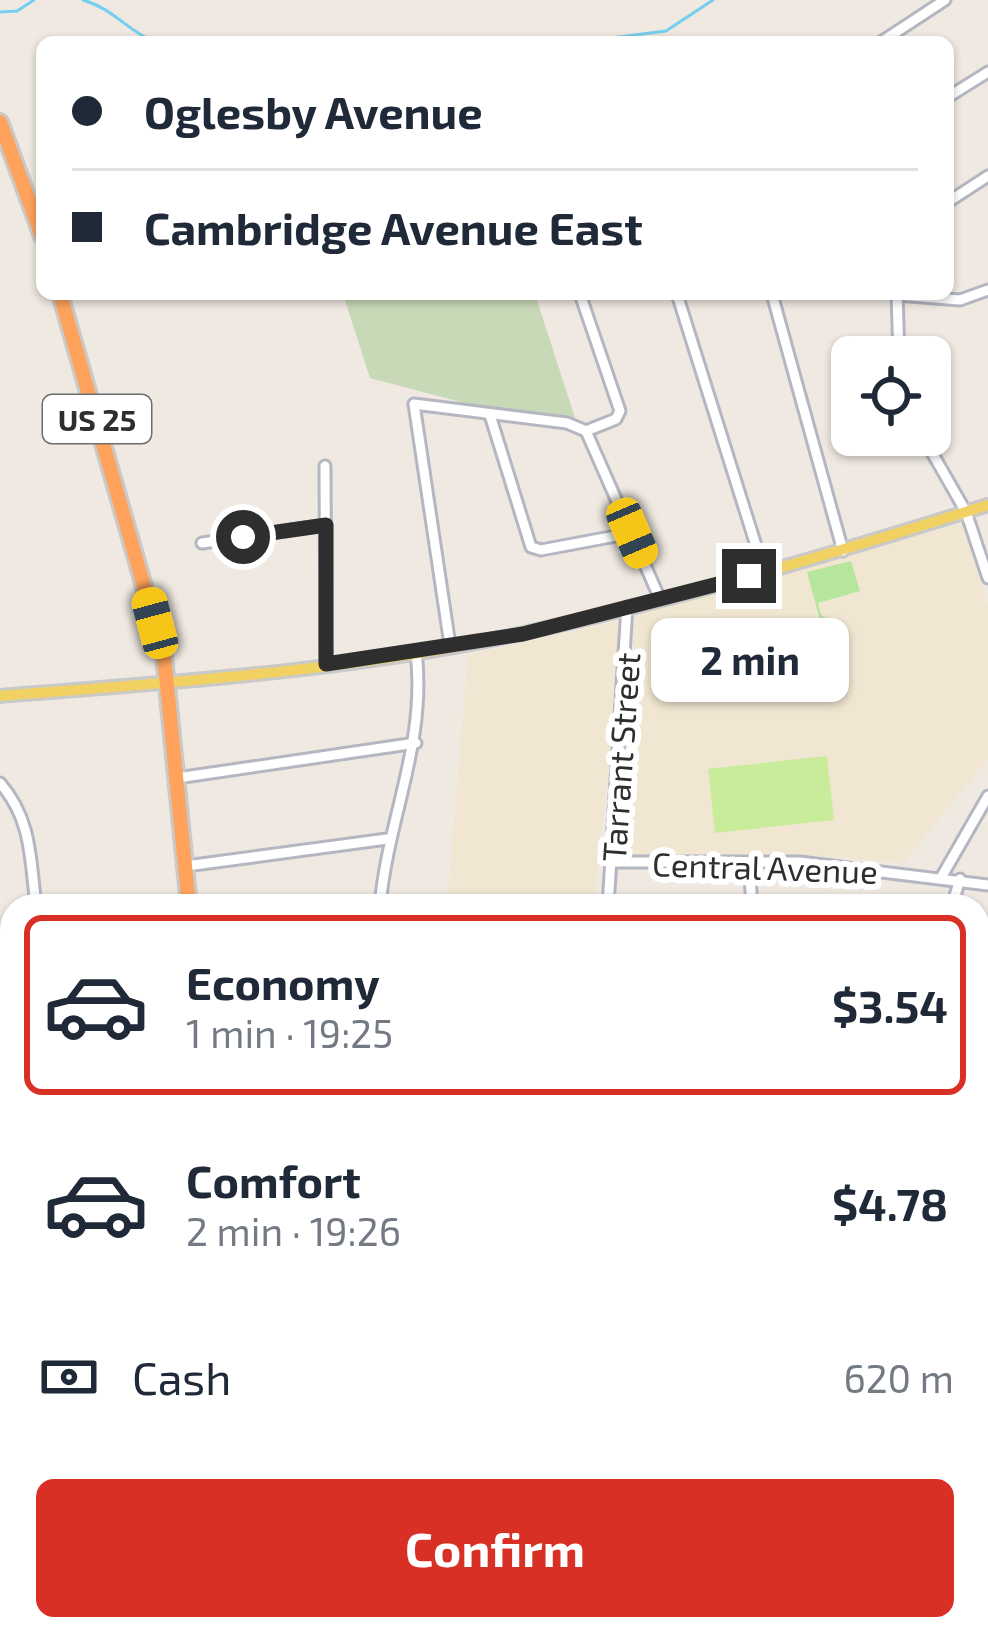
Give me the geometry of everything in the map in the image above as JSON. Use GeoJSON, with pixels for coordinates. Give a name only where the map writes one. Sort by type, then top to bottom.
{"type":"FeatureCollection","features":[{"type":"Feature","properties":{"kind":"highway"},"geometry":{"type":"LineString","coordinates":[[0,122],[36,220]]}},
{"type":"Feature","properties":{"kind":"highway","name":"US 25"},"geometry":{"type":"LineString","coordinates":[[62,300],[168,683],[188,894]]}},
{"type":"Feature","properties":{"kind":"highway"},"geometry":{"type":"LineString","coordinates":[[177,894],[186,867]]}},
{"type":"Feature","properties":{"kind":"main road"},"geometry":{"type":"LineString","coordinates":[[0,696],[168,683],[450,645],[764,572],[988,505]]}},
{"type":"Feature","properties":{"kind":"street"},"geometry":{"type":"LineString","coordinates":[[890,36],[945,0]]}},
{"type":"Feature","properties":{"kind":"street"},"geometry":{"type":"LineString","coordinates":[[954,93],[988,72]]}},
{"type":"Feature","properties":{"kind":"street"},"geometry":{"type":"LineString","coordinates":[[954,198],[988,176]]}},
{"type":"Feature","properties":{"kind":"street"},"geometry":{"type":"LineString","coordinates":[[954,300],[988,290]]}},
{"type":"Feature","properties":{"kind":"street"},"geometry":{"type":"LineString","coordinates":[[450,645],[413,407],[424,401],[490,415],[566,423],[586,431],[616,419],[620,411],[582,300]]}},
{"type":"Feature","properties":{"kind":"street"},"geometry":{"type":"LineString","coordinates":[[679,300],[764,572]]}},
{"type":"Feature","properties":{"kind":"street"},"geometry":{"type":"LineString","coordinates":[[774,300],[843,551]]}},
{"type":"Feature","properties":{"kind":"street"},"geometry":{"type":"LineString","coordinates":[[897,300],[898,336]]}},
{"type":"Feature","properties":{"kind":"street"},"geometry":{"type":"LineString","coordinates":[[490,415],[531,547],[541,550],[632,533]]}},
{"type":"Feature","properties":{"kind":"street"},"geometry":{"type":"LineString","coordinates":[[586,431],[660,599]]}},
{"type":"Feature","properties":{"kind":"street"},"geometry":{"type":"LineString","coordinates":[[934,456],[966,512],[988,578]]}},
{"type":"Feature","properties":{"kind":"street"},"geometry":{"type":"LineString","coordinates":[[325,466],[326,664]]}},
{"type":"Feature","properties":{"kind":"street"},"geometry":{"type":"LineString","coordinates":[[202,543],[326,525]]}},
{"type":"Feature","properties":{"kind":"street","name":"Tarrant Street"},"geometry":{"type":"LineString","coordinates":[[609,894],[627,607]]}},
{"type":"Feature","properties":{"kind":"street"},"geometry":{"type":"LineString","coordinates":[[381,894],[387,839],[416,743],[416,651]]}},
{"type":"Feature","properties":{"kind":"street"},"geometry":{"type":"LineString","coordinates":[[177,778],[416,743]]}},
{"type":"Feature","properties":{"kind":"street"},"geometry":{"type":"LineString","coordinates":[[0,783],[22,808],[28,825],[35,894]]}},
{"type":"Feature","properties":{"kind":"street"},"geometry":{"type":"LineString","coordinates":[[942,876],[988,796]]}},
{"type":"Feature","properties":{"kind":"street"},"geometry":{"type":"LineString","coordinates":[[186,867],[387,839]]}},
{"type":"Feature","properties":{"kind":"street","name":"Central Avenue"},"geometry":{"type":"LineString","coordinates":[[613,862],[749,862],[942,876],[988,885]]}},
{"type":"Feature","properties":{"kind":"street"},"geometry":{"type":"LineString","coordinates":[[749,862],[751,894]]}},
{"type":"Feature","properties":{"kind":"street"},"geometry":{"type":"LineString","coordinates":[[956,894],[960,879]]}},
{"type":"Feature","properties":{"kind":"shaded area"},"geometry":{"type":"Polygon","coordinates":[[[963,523],[988,606],[988,759],[903,863],[794,854],[634,856],[623,851],[635,616],[963,523]]]}},
{"type":"Feature","properties":{"kind":"shaded area"},"geometry":{"type":"Polygon","coordinates":[[[623,620],[595,894],[448,894],[468,655],[623,620]]]}},
{"type":"Feature","properties":{"kind":"green space"},"geometry":{"type":"Polygon","coordinates":[[[345,300],[537,300],[575,418],[495,411],[370,378],[345,300]]]}},
{"type":"Feature","properties":{"kind":"green space"},"geometry":{"type":"Polygon","coordinates":[[[851,561],[860,591],[818,603],[821,615],[828,619],[820,620],[807,572],[851,561]]]}},
{"type":"Feature","properties":{"kind":"green space"},"geometry":{"type":"Polygon","coordinates":[[[827,756],[834,820],[715,833],[708,769],[827,756]]]}},
{"type":"Feature","properties":{"kind":"waterway"},"geometry":{"type":"LineString","coordinates":[[0,12],[17,11],[34,0]]}},
{"type":"Feature","properties":{"kind":"waterway"},"geometry":{"type":"LineString","coordinates":[[83,0],[144,36]]}},
{"type":"Feature","properties":{"kind":"waterway"},"geometry":{"type":"LineString","coordinates":[[627,36],[666,31],[713,0]]}},
{"type":"Feature","properties":{"kind":"route"},"geometry":{"type":"LineString","coordinates":[[243,537],[326,525],[326,664],[523,634],[749,576]]}}]}
